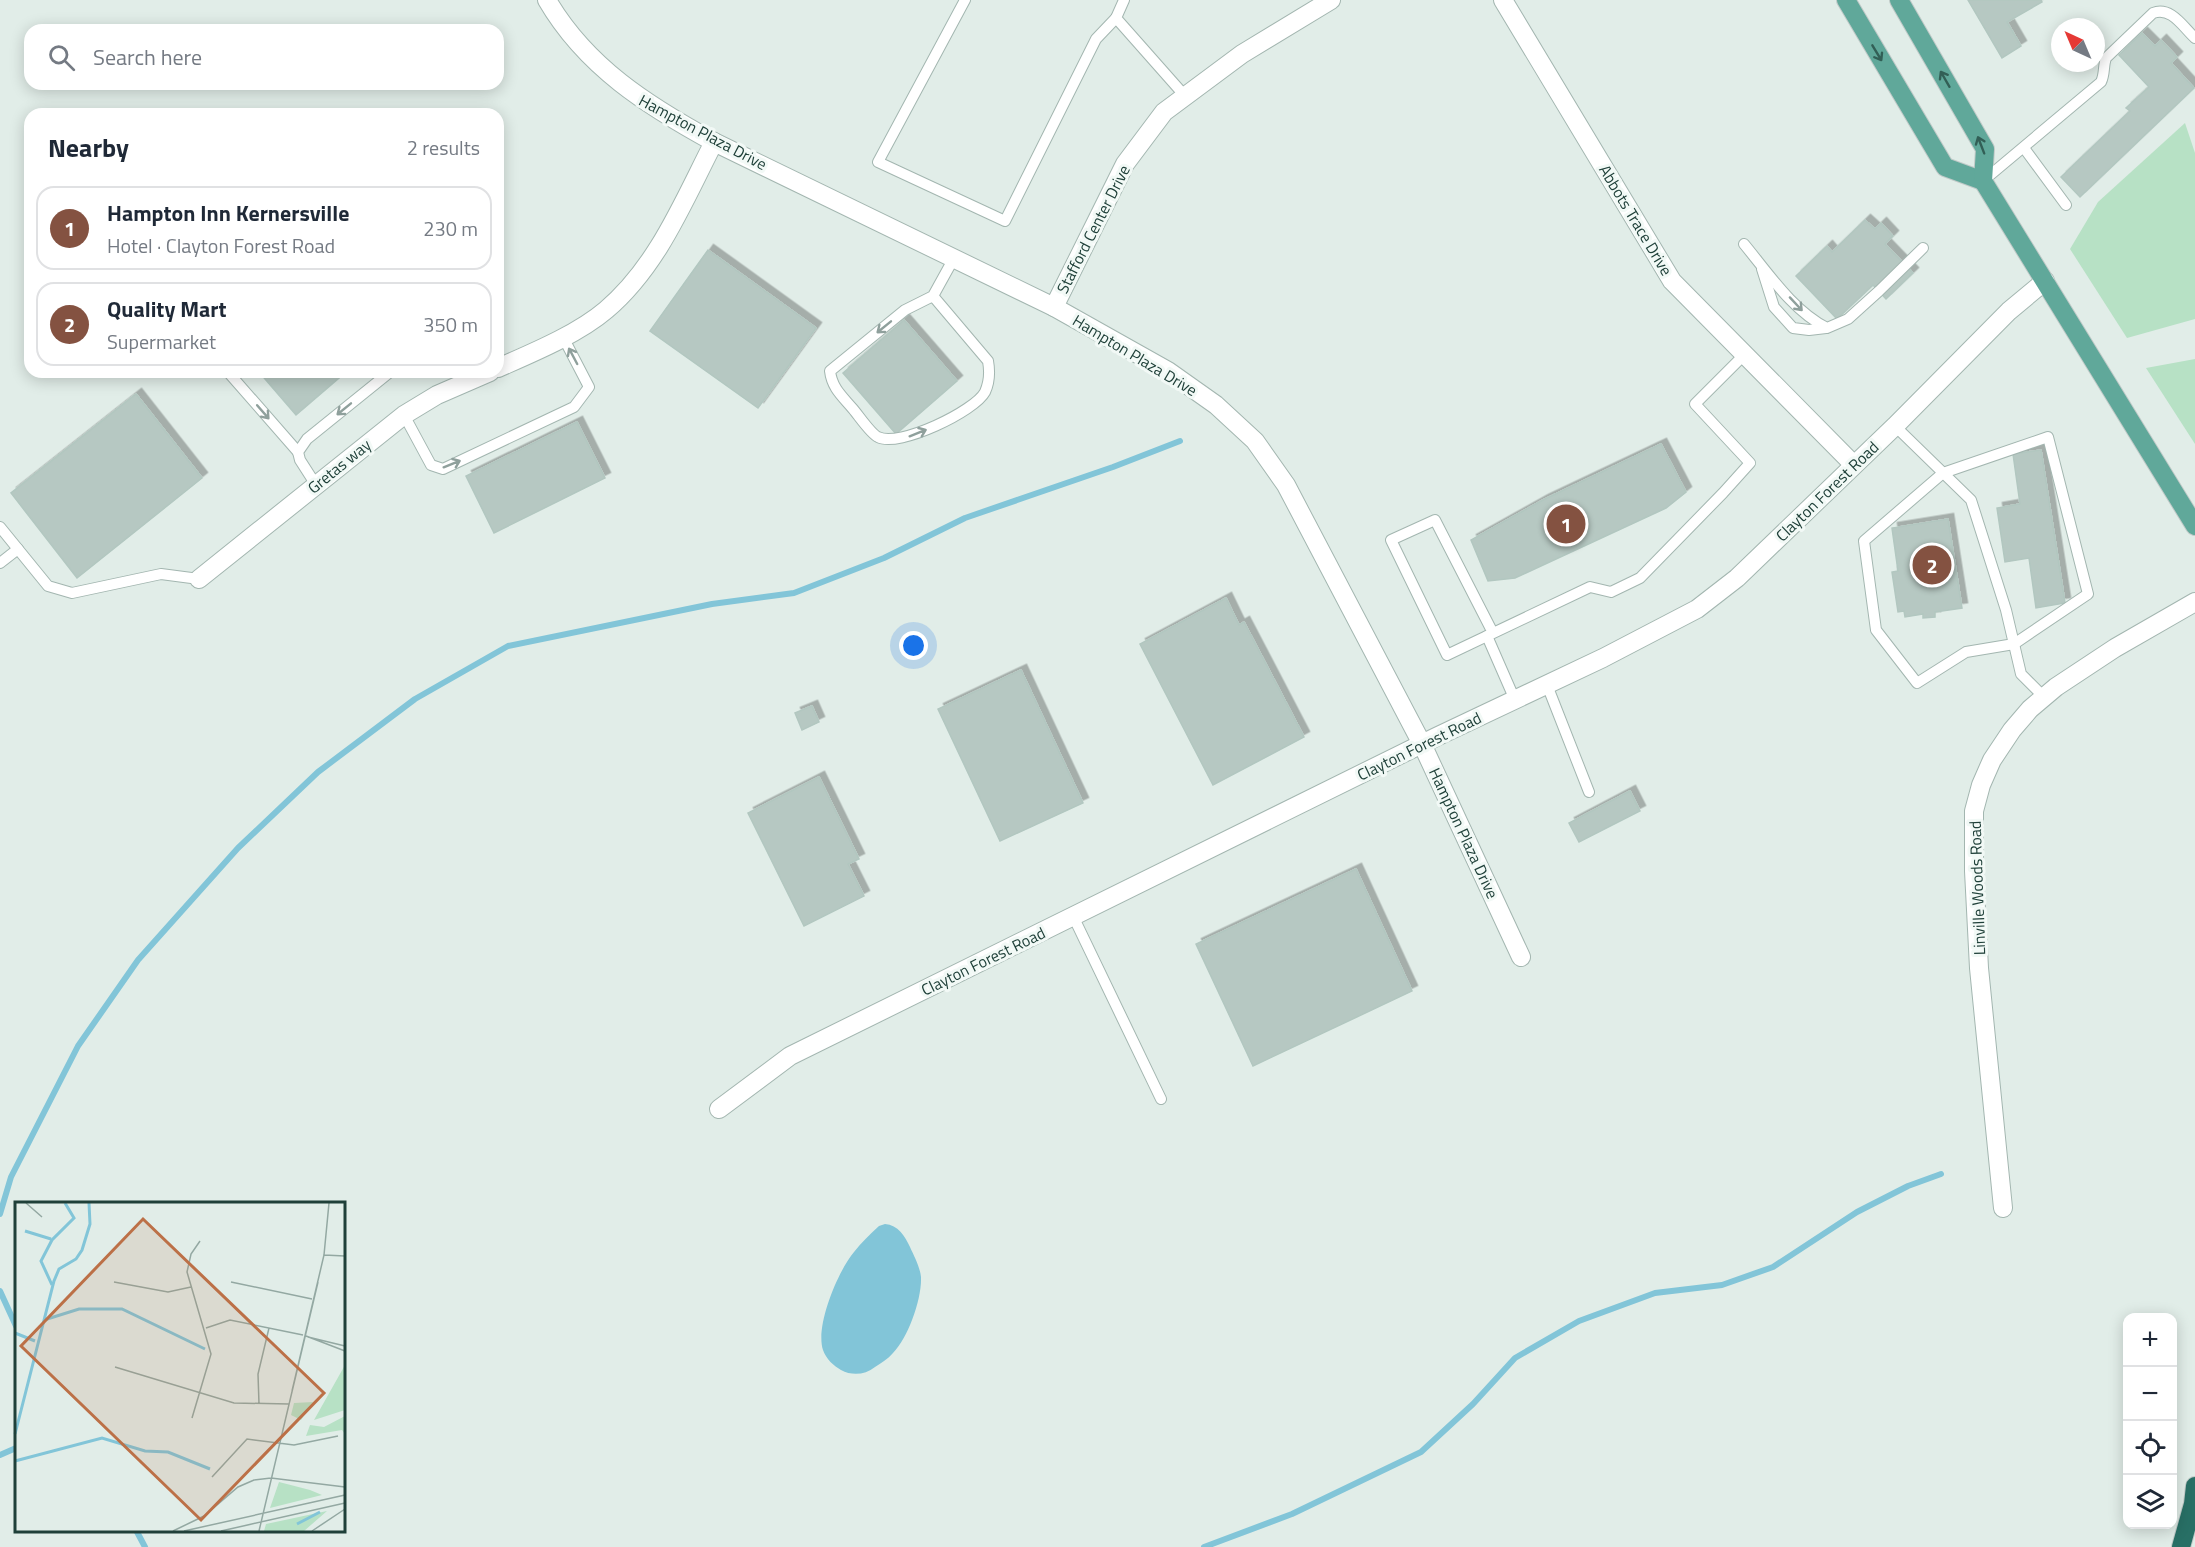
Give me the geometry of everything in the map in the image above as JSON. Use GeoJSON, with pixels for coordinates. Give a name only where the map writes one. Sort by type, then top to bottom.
{"type":"FeatureCollection","features":[{"type":"Feature","properties":{"kind":"highway"},"geometry":{"type":"LineString","coordinates":[[2181,1547],[2193,1504],[2195,1486]]}},
{"type":"Feature","properties":{"kind":"main road"},"geometry":{"type":"LineString","coordinates":[[1846,0],[1946,167],[1983,181]]}},
{"type":"Feature","properties":{"kind":"main road"},"geometry":{"type":"LineString","coordinates":[[1899,0],[1985,149],[1983,181],[2195,526]]}},
{"type":"Feature","properties":{"kind":"street","name":"Hampton Plaza Drive"},"geometry":{"type":"LineString","coordinates":[[548,0],[555,14],[604,70],[634,95],[675,121],[1054,307],[1168,371],[1216,405],[1255,441],[1286,485],[1422,744],[1521,957]]}},
{"type":"Feature","properties":{"kind":"street","name":"Stafford Center Drive"},"geometry":{"type":"LineString","coordinates":[[1054,307],[1125,164],[1164,112],[1242,54],[1331,0]]}},
{"type":"Feature","properties":{"kind":"street","name":"Abbots Trace Drive"},"geometry":{"type":"LineString","coordinates":[[1503,0],[1672,281],[1853,465]]}},
{"type":"Feature","properties":{"kind":"street","name":"Gretas way"},"geometry":{"type":"LineString","coordinates":[[504,363],[563,338],[606,310],[633,282],[660,246],[714,142]]}},
{"type":"Feature","properties":{"kind":"street","name":"Clayton Forest Road"},"geometry":{"type":"LineString","coordinates":[[719,1109],[790,1056],[1422,744],[1666,627],[1697,609],[1737,578],[2009,311],[2044,281]]}},
{"type":"Feature","properties":{"kind":"street","name":"Gretas way"},"geometry":{"type":"LineString","coordinates":[[199,579],[404,415],[437,395],[472,378]]}},
{"type":"Feature","properties":{"kind":"street","name":"Linville Woods Road"},"geometry":{"type":"LineString","coordinates":[[2003,1208],[1979,968],[1974,871],[1974,811],[1981,785],[1992,760],[2012,730],[2044,697],[2115,648],[2195,602]]}},
{"type":"Feature","properties":{"kind":"lane"},"geometry":{"type":"LineString","coordinates":[[965,0],[878,162],[1005,221],[1096,39],[1116,18],[1124,0]]}},
{"type":"Feature","properties":{"kind":"lane"},"geometry":{"type":"LineString","coordinates":[[1983,181],[2101,82],[2105,75],[2106,58],[2153,13],[2160,10],[2170,13],[2195,38]]}},
{"type":"Feature","properties":{"kind":"lane"},"geometry":{"type":"LineString","coordinates":[[1116,18],[1185,96]]}},
{"type":"Feature","properties":{"kind":"lane"},"geometry":{"type":"LineString","coordinates":[[2024,148],[2066,205]]}},
{"type":"Feature","properties":{"kind":"lane"},"geometry":{"type":"LineString","coordinates":[[1744,244],[1812,320],[1827,328]]}},
{"type":"Feature","properties":{"kind":"lane"},"geometry":{"type":"LineString","coordinates":[[1760,263],[1774,307],[1792,328],[1809,330],[1827,328],[1848,319],[1923,248]]}},
{"type":"Feature","properties":{"kind":"lane"},"geometry":{"type":"LineString","coordinates":[[933,296],[988,361],[990,374],[984,393],[975,403],[918,435],[894,440],[877,437],[831,383],[830,371],[904,310],[933,296],[954,258]]}},
{"type":"Feature","properties":{"kind":"lane"},"geometry":{"type":"LineString","coordinates":[[404,415],[431,465],[443,469],[574,407],[589,387],[563,338]]}},
{"type":"Feature","properties":{"kind":"lane"},"geometry":{"type":"LineString","coordinates":[[1515,700],[1490,634],[1435,520],[1391,540],[1447,655],[1490,634],[1590,587],[1611,592],[1640,578],[1750,462],[1695,404],[1745,354]]}},
{"type":"Feature","properties":{"kind":"lane"},"geometry":{"type":"LineString","coordinates":[[233,378],[298,452],[300,460],[316,485]]}},
{"type":"Feature","properties":{"kind":"lane"},"geometry":{"type":"LineString","coordinates":[[298,452],[307,439],[383,378]]}},
{"type":"Feature","properties":{"kind":"lane"},"geometry":{"type":"LineString","coordinates":[[1894,426],[1971,500],[2006,610],[2021,674],[2044,697]]}},
{"type":"Feature","properties":{"kind":"lane"},"geometry":{"type":"LineString","coordinates":[[2048,437],[2088,594],[2014,644],[1966,652],[1917,682],[1876,630],[1864,541],[1943,473],[2048,437]]}},
{"type":"Feature","properties":{"kind":"lane"},"geometry":{"type":"LineString","coordinates":[[0,527],[48,586],[72,593],[161,574],[199,579]]}},
{"type":"Feature","properties":{"kind":"lane"},"geometry":{"type":"LineString","coordinates":[[0,562],[18,549]]}},
{"type":"Feature","properties":{"kind":"lane"},"geometry":{"type":"LineString","coordinates":[[1547,685],[1589,792]]}},
{"type":"Feature","properties":{"kind":"lane"},"geometry":{"type":"LineString","coordinates":[[1073,916],[1161,1100]]}},
{"type":"Feature","properties":{"kind":"green space"},"geometry":{"type":"Polygon","coordinates":[[[2185,123],[2195,153],[2195,319],[2127,338],[2070,249],[2098,202],[2185,123]]]}},
{"type":"Feature","properties":{"kind":"green space"},"geometry":{"type":"Polygon","coordinates":[[[2195,359],[2195,444],[2146,368],[2195,359]]]}},
{"type":"Feature","properties":{"kind":"water"},"geometry":{"type":"Polygon","coordinates":[[[885,1224],[894,1226],[906,1239],[917,1262],[921,1286],[917,1307],[904,1338],[893,1353],[867,1372],[850,1373],[833,1364],[823,1350],[821,1340],[825,1313],[835,1285],[848,1261],[869,1235],[885,1224]]]}},
{"type":"Feature","properties":{"kind":"building"},"geometry":{"type":"Polygon","coordinates":[[[1968,0],[2041,0],[2042,2],[2007,22],[2021,46],[2002,58],[1968,0]]]}},
{"type":"Feature","properties":{"kind":"building"},"geometry":{"type":"Polygon","coordinates":[[[2142,33],[2155,46],[2161,40],[2177,57],[2171,63],[2194,88],[2080,197],[2061,177],[2130,111],[2126,108],[2149,87],[2119,55],[2142,33]]]}},
{"type":"Feature","properties":{"kind":"building"},"geometry":{"type":"Polygon","coordinates":[[[1865,220],[1875,229],[1881,223],[1893,236],[1885,244],[1913,273],[1886,299],[1873,285],[1837,319],[1796,276],[1827,246],[1832,252],[1865,220]]]}},
{"type":"Feature","properties":{"kind":"building"},"geometry":{"type":"Polygon","coordinates":[[[708,250],[816,328],[758,408],[650,331],[708,250]]]}},
{"type":"Feature","properties":{"kind":"building"},"geometry":{"type":"Polygon","coordinates":[[[904,320],[957,381],[896,434],[843,373],[904,320]]]}},
{"type":"Feature","properties":{"kind":"building"},"geometry":{"type":"Polygon","coordinates":[[[264,378],[339,378],[296,415],[264,378]]]}},
{"type":"Feature","properties":{"kind":"building"},"geometry":{"type":"Polygon","coordinates":[[[136,394],[202,478],[77,578],[11,493],[136,394]]]}},
{"type":"Feature","properties":{"kind":"building"},"geometry":{"type":"Polygon","coordinates":[[[577,422],[605,478],[494,533],[466,476],[577,422]]]}},
{"type":"Feature","properties":{"kind":"building"},"geometry":{"type":"Polygon","coordinates":[[[1661,444],[1686,492],[1666,508],[1515,578],[1488,581],[1471,540],[1543,500],[1661,444]]]}},
{"type":"Feature","properties":{"kind":"building"},"geometry":{"type":"Polygon","coordinates":[[[2041,450],[2065,603],[2036,608],[2029,558],[2005,562],[1997,508],[2020,504],[2013,454],[2041,450]]]}},
{"type":"Feature","properties":{"kind":"building"},"geometry":{"type":"Polygon","coordinates":[[[1948,519],[1962,608],[1935,612],[1935,617],[1923,618],[1923,614],[1905,617],[1904,611],[1898,612],[1892,572],[1898,571],[1892,528],[1948,519]]]}},
{"type":"Feature","properties":{"kind":"building"},"geometry":{"type":"Polygon","coordinates":[[[1226,598],[1239,625],[1244,622],[1304,737],[1213,785],[1140,644],[1226,598]]]}},
{"type":"Feature","properties":{"kind":"building"},"geometry":{"type":"Polygon","coordinates":[[[1021,670],[1083,803],[1000,841],[938,709],[1021,670]]]}},
{"type":"Feature","properties":{"kind":"building"},"geometry":{"type":"Polygon","coordinates":[[[812,706],[819,722],[802,730],[795,713],[812,706]]]}},
{"type":"Feature","properties":{"kind":"building"},"geometry":{"type":"Polygon","coordinates":[[[819,777],[859,859],[848,864],[864,896],[804,926],[748,813],[819,777]]]}},
{"type":"Feature","properties":{"kind":"building"},"geometry":{"type":"Polygon","coordinates":[[[1630,791],[1640,811],[1579,842],[1569,823],[1630,791]]]}},
{"type":"Feature","properties":{"kind":"building"},"geometry":{"type":"Polygon","coordinates":[[[1356,869],[1412,991],[1253,1066],[1196,944],[1356,869]]]}},
{"type":"Feature","properties":{"kind":"waterway"},"geometry":{"type":"LineString","coordinates":[[0,1214],[11,1177],[78,1046],[138,960],[238,848],[318,772],[415,699],[508,646],[712,604],[794,593],[884,558],[965,518],[1113,467],[1180,441]]}},
{"type":"Feature","properties":{"kind":"waterway"},"geometry":{"type":"LineString","coordinates":[[1204,1547],[1292,1514],[1421,1452],[1473,1404],[1515,1358],[1579,1321],[1655,1293],[1722,1285],[1773,1267],[1857,1212],[1908,1186],[1941,1174]]}},
{"type":"Feature","properties":{"kind":"waterway"},"geometry":{"type":"LineString","coordinates":[[0,1291],[15,1324]]}},
{"type":"Feature","properties":{"kind":"waterway"},"geometry":{"type":"LineString","coordinates":[[0,1455],[15,1448]]}},
{"type":"Feature","properties":{"kind":"waterway"},"geometry":{"type":"LineString","coordinates":[[137,1532],[145,1547]]}},
{"type":"Feature","properties":{"kind":"place","name":"Hampton Inn Kernersville"},"geometry":{"type":"Point","coordinates":[1566,524]}},
{"type":"Feature","properties":{"kind":"place","name":"Quality Mart"},"geometry":{"type":"Point","coordinates":[1932,565]}}]}
